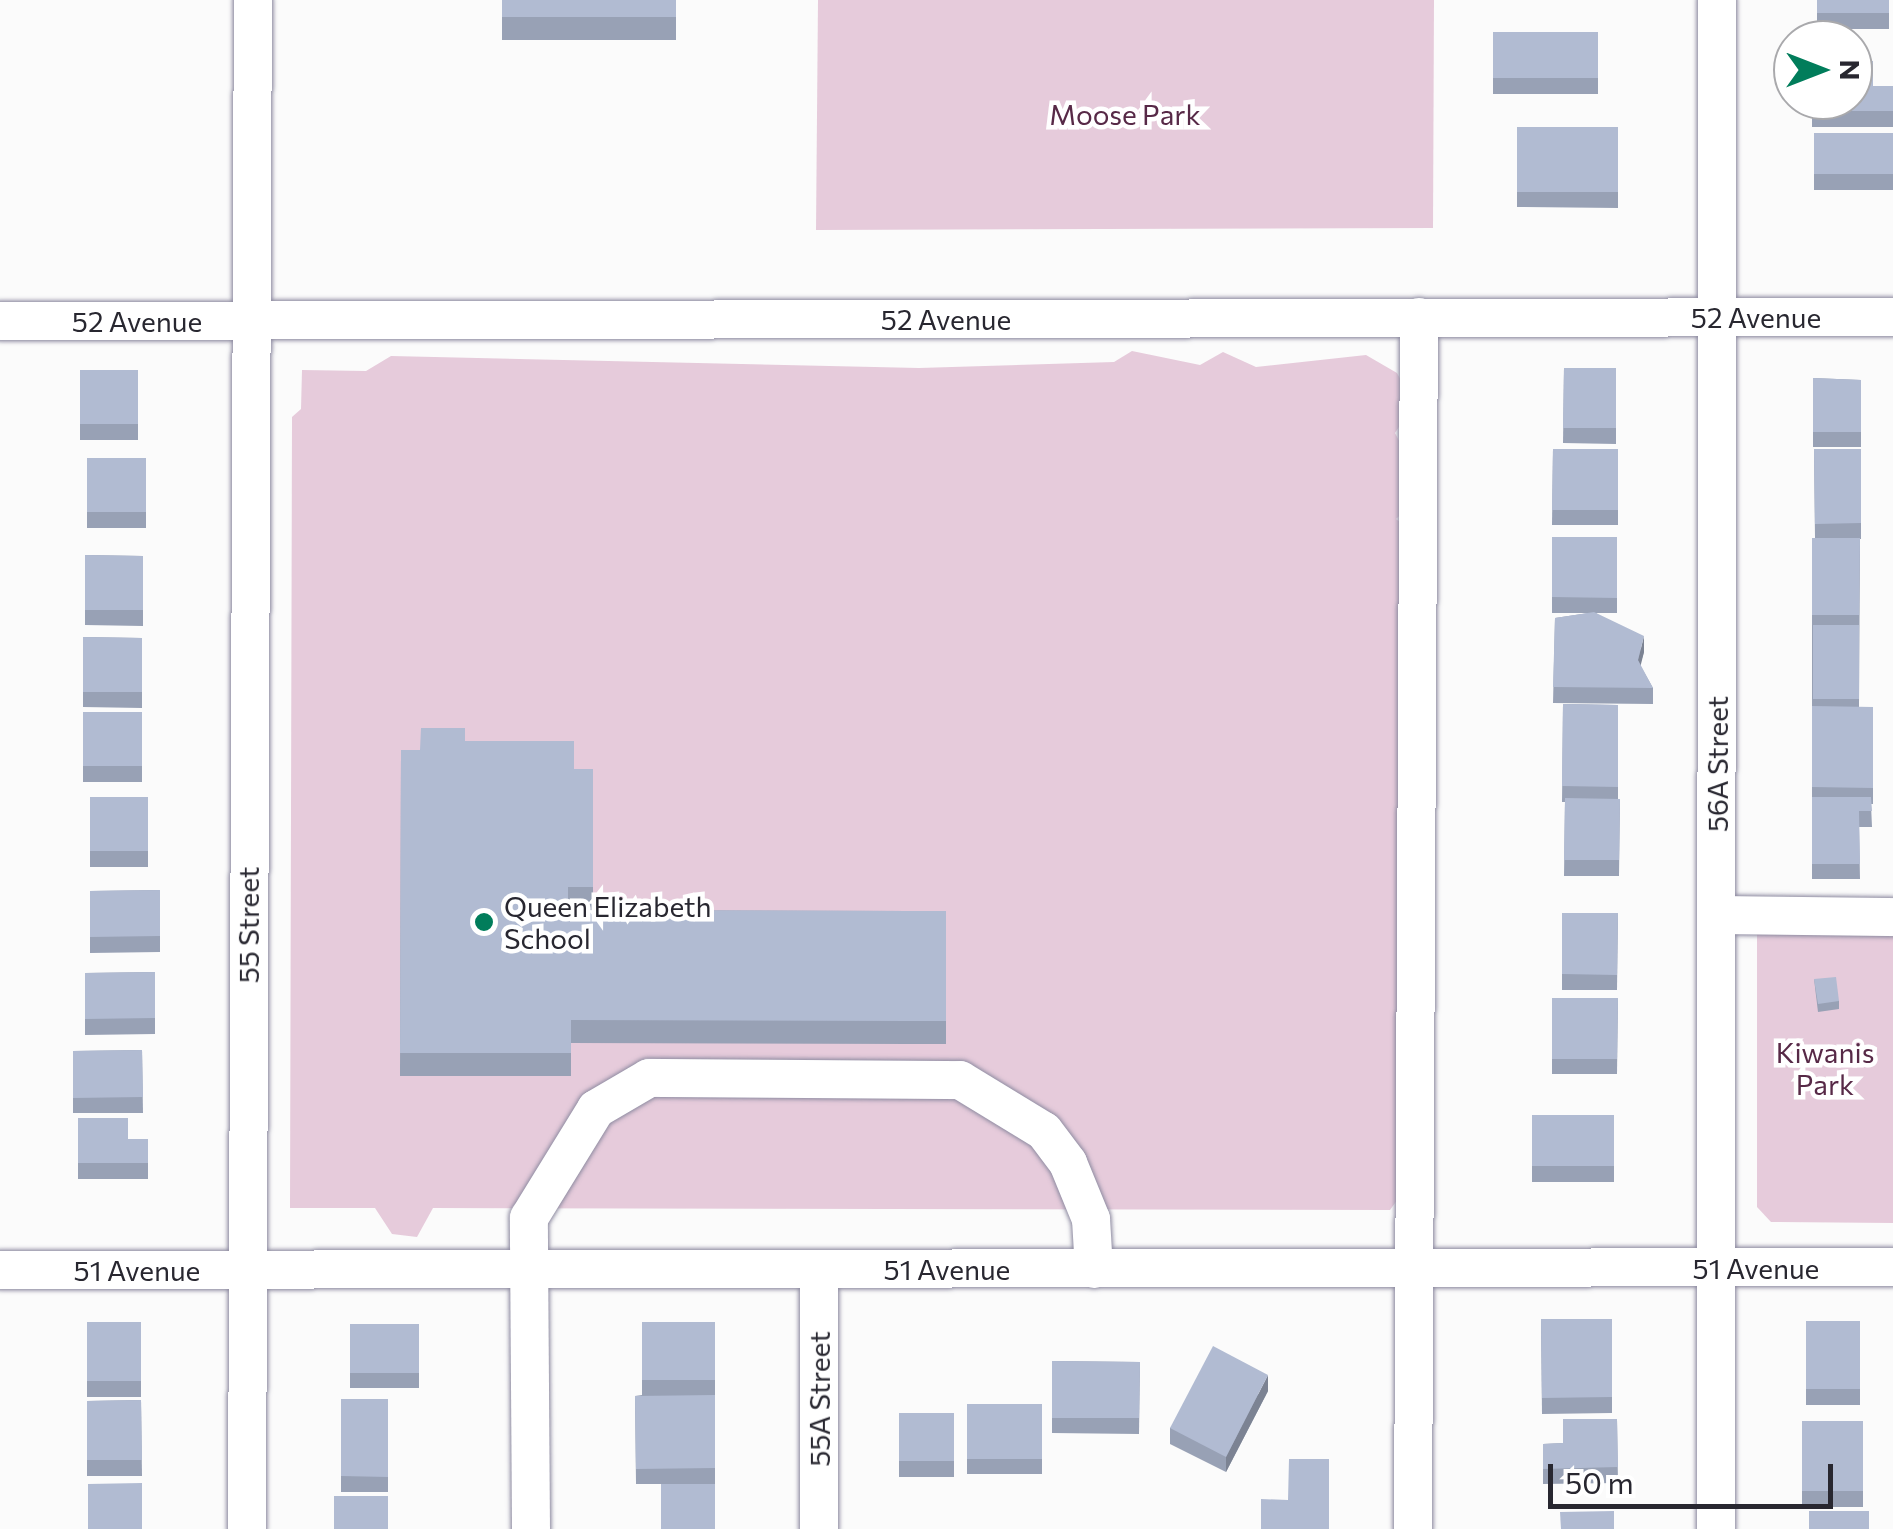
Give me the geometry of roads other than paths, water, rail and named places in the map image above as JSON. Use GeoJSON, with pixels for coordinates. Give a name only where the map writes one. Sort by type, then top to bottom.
{"type":"FeatureCollection","features":[{"type":"Feature","properties":{"kind":"street","name":"55 Street"},"geometry":{"type":"LineString","coordinates":[[248,1529],[254,0]]}},
{"type":"Feature","properties":{"kind":"street","name":"56A Street"},"geometry":{"type":"LineString","coordinates":[[1716,1529],[1718,0]]}},
{"type":"Feature","properties":{"kind":"street"},"geometry":{"type":"LineString","coordinates":[[1413,1529],[1419,317]]}},
{"type":"Feature","properties":{"kind":"street","name":"52 Avenue"},"geometry":{"type":"LineString","coordinates":[[0,321],[1893,317]]}},
{"type":"Feature","properties":{"kind":"street"},"geometry":{"type":"LineString","coordinates":[[1716,915],[1893,917]]}},
{"type":"Feature","properties":{"kind":"street"},"geometry":{"type":"LineString","coordinates":[[532,1529],[529,1218],[596,1109],[648,1078],[960,1080],[1044,1131],[1068,1163],[1091,1219],[1094,1268]]}},
{"type":"Feature","properties":{"kind":"street","name":"51 Avenue"},"geometry":{"type":"LineString","coordinates":[[0,1270],[1893,1267]]}},
{"type":"Feature","properties":{"kind":"street","name":"55A Street"},"geometry":{"type":"LineString","coordinates":[[819,1269],[819,1529]]}},
{"type":"Feature","properties":{"kind":"place","name":"Queen Elizabeth School"},"geometry":{"type":"Point","coordinates":[484,922]}},
{"type":"Feature","properties":{"kind":"park label","name":"Moose Park"},"geometry":{"type":"Point","coordinates":[1125,114]}},
{"type":"Feature","properties":{"kind":"park label","name":"Kiwanis Park"},"geometry":{"type":"Point","coordinates":[1825,1068]}}]}
